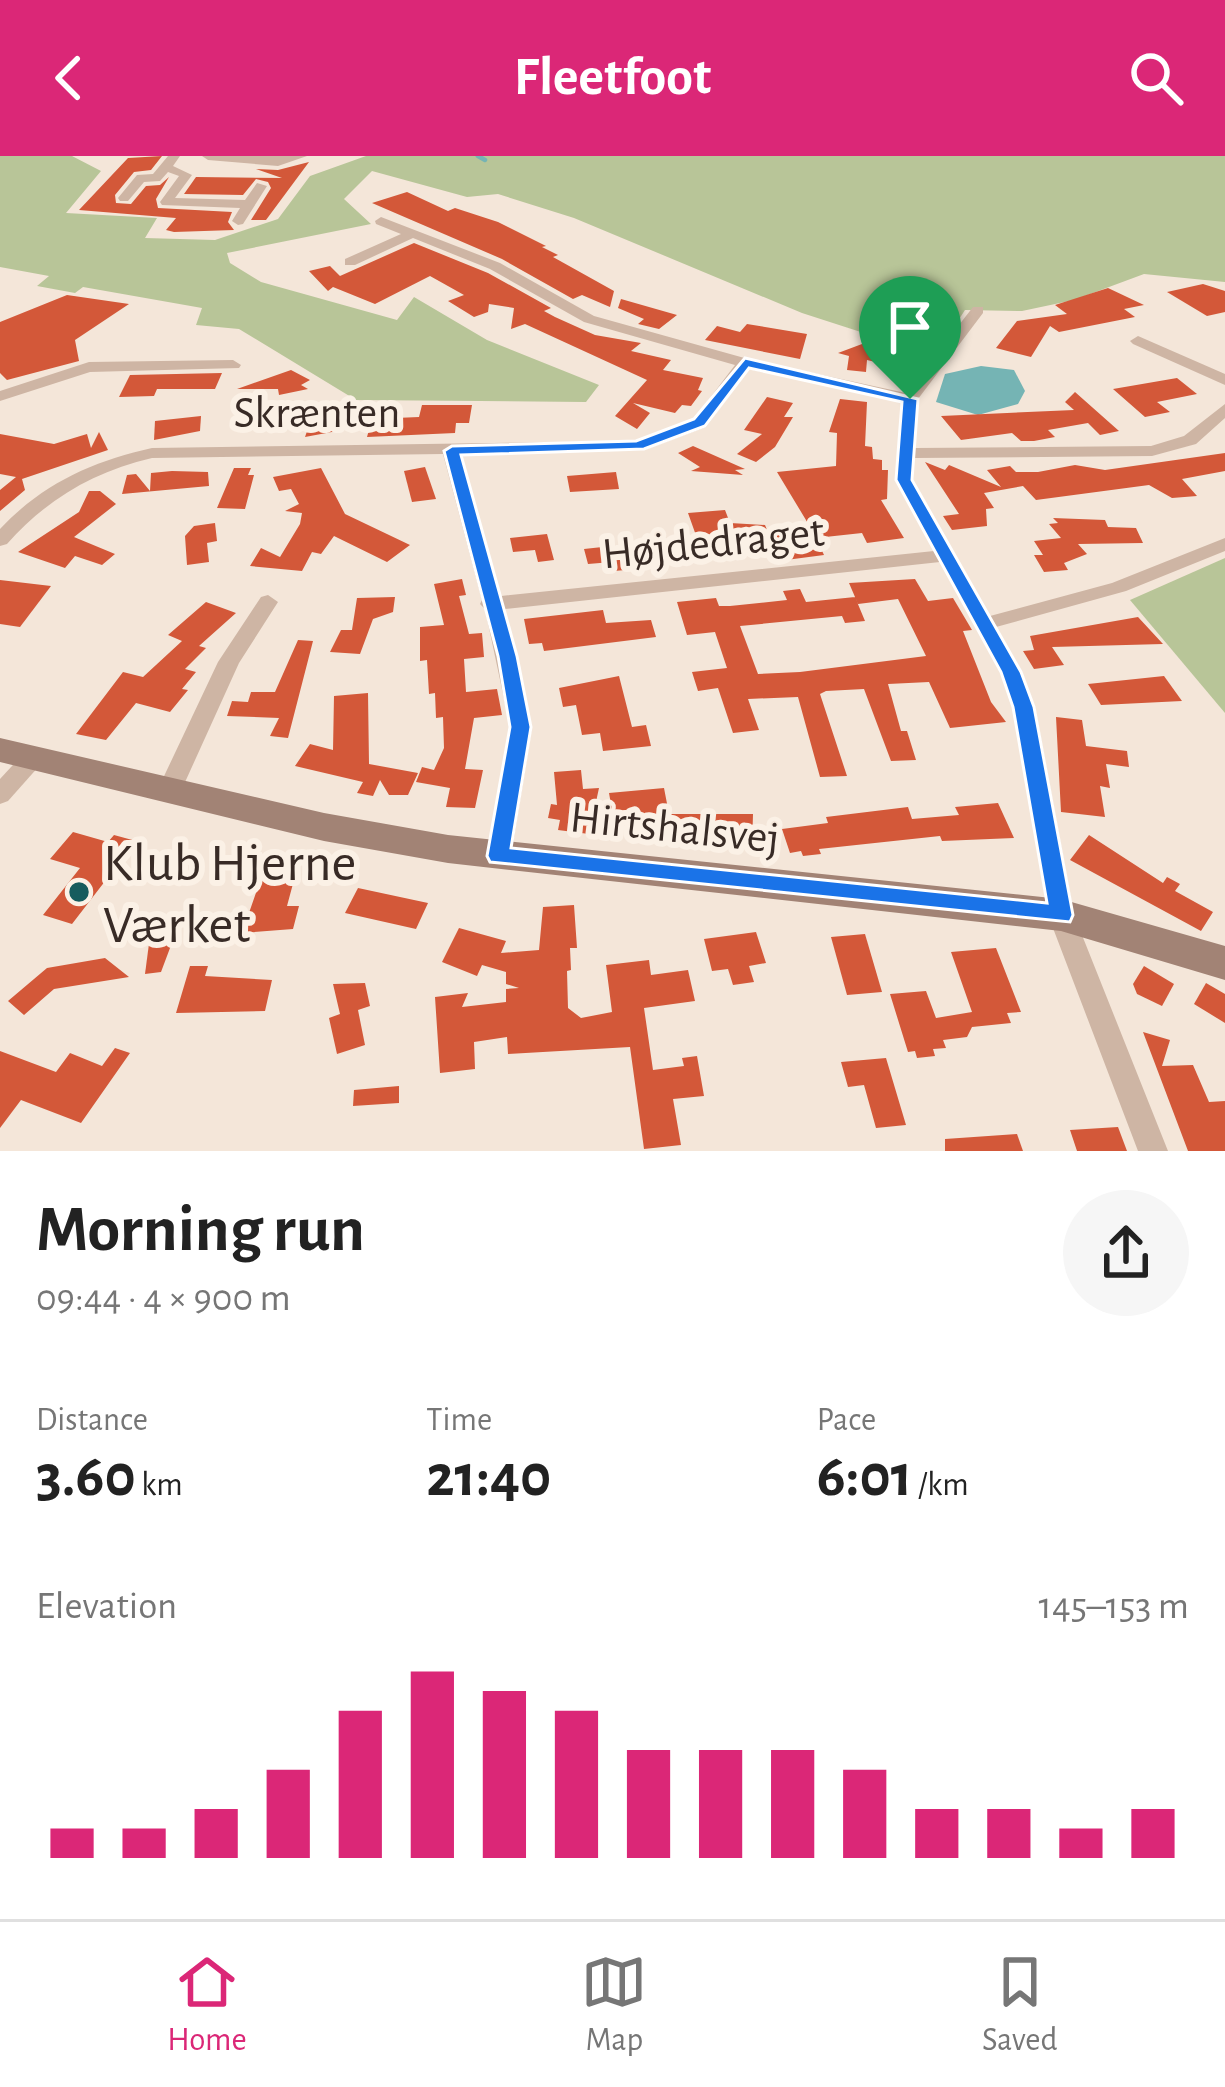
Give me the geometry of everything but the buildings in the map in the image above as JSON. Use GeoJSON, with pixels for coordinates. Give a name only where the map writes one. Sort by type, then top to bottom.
{"type":"FeatureCollection","features":[{"type":"Feature","properties":{"kind":"street"},"geometry":{"type":"LineString","coordinates":[[208,156],[278,162],[301,156]]}},
{"type":"Feature","properties":{"kind":"street"},"geometry":{"type":"LineString","coordinates":[[229,161],[250,156]]}},
{"type":"Feature","properties":{"kind":"street"},"geometry":{"type":"LineString","coordinates":[[124,198],[142,178],[156,178],[170,161],[186,175],[166,202],[249,204]]}},
{"type":"Feature","properties":{"kind":"street"},"geometry":{"type":"LineString","coordinates":[[238,221],[261,186]]}},
{"type":"Feature","properties":{"kind":"street"},"geometry":{"type":"LineString","coordinates":[[381,221],[495,266],[590,319],[745,363],[910,399]]}},
{"type":"Feature","properties":{"kind":"street"},"geometry":{"type":"LineString","coordinates":[[350,262],[412,233]]}},
{"type":"Feature","properties":{"kind":"street"},"geometry":{"type":"LineString","coordinates":[[978,310],[910,399],[904,480],[943,556],[987,623],[1024,707],[1061,915],[1153,1151]]}},
{"type":"Feature","properties":{"kind":"street"},"geometry":{"type":"LineString","coordinates":[[1138,341],[1225,380]]}},
{"type":"Feature","properties":{"kind":"street","name":"Skrænten"},"geometry":{"type":"LineString","coordinates":[[0,540],[41,499],[76,476],[131,457],[184,450],[638,446],[700,423],[745,363]]}},
{"type":"Feature","properties":{"kind":"street"},"geometry":{"type":"LineString","coordinates":[[0,396],[89,367],[232,365]]}},
{"type":"Feature","properties":{"kind":"street"},"geometry":{"type":"LineString","coordinates":[[906,453],[1152,452],[1190,440],[1225,409]]}},
{"type":"Feature","properties":{"kind":"street"},"geometry":{"type":"LineString","coordinates":[[452,451],[490,604],[508,656],[521,727],[499,856]]}},
{"type":"Feature","properties":{"kind":"street"},"geometry":{"type":"LineString","coordinates":[[987,623],[1119,587],[1225,544]]}},
{"type":"Feature","properties":{"kind":"street","name":"Højdedraget"},"geometry":{"type":"LineString","coordinates":[[490,604],[943,556]]}},
{"type":"Feature","properties":{"kind":"street"},"geometry":{"type":"LineString","coordinates":[[169,791],[229,662],[268,602]]}},
{"type":"Feature","properties":{"kind":"street"},"geometry":{"type":"LineString","coordinates":[[0,795],[16,754]]}},
{"type":"Feature","properties":{"kind":"street","name":"Hirtshalsvej"},"geometry":{"type":"LineString","coordinates":[[16,754],[324,827],[499,856],[1061,915],[1225,963]]}},
{"type":"Feature","properties":{"kind":"green space"},"geometry":{"type":"Polygon","coordinates":[[[0,156],[72,156],[101,171],[66,213],[157,218],[145,238],[215,240],[278,219],[310,176],[366,156],[1225,156],[1225,282],[1144,274],[1074,300],[1022,311],[965,310],[935,356],[802,313],[574,218],[498,194],[467,197],[372,171],[344,199],[371,224],[227,253],[230,263],[261,282],[397,320],[414,297],[487,340],[599,385],[586,402],[356,400],[239,329],[196,325],[202,308],[83,287],[75,293],[37,286],[49,276],[0,267],[0,156]]]}},
{"type":"Feature","properties":{"kind":"green space"},"geometry":{"type":"Polygon","coordinates":[[[1225,558],[1225,713],[1130,600],[1225,558]]]}},
{"type":"Feature","properties":{"kind":"water"},"geometry":{"type":"Polygon","coordinates":[[[981,366],[1014,370],[1025,391],[1018,404],[978,415],[936,402],[945,374],[981,366]]]}},
{"type":"Feature","properties":{"kind":"waterway"},"geometry":{"type":"LineString","coordinates":[[478,156],[485,160]]}},
{"type":"Feature","properties":{"kind":"place","name":"Klub Hjerne Værket"},"geometry":{"type":"Point","coordinates":[79,892]}},
{"type":"Feature","properties":{"kind":"route"},"geometry":{"type":"LineString","coordinates":[[745,363],[910,399],[904,480],[943,556],[987,623],[1024,707],[1034,785],[1061,915],[499,856],[512,802],[521,727],[508,656],[490,604],[452,451],[638,446],[700,423],[745,363]]}}]}
